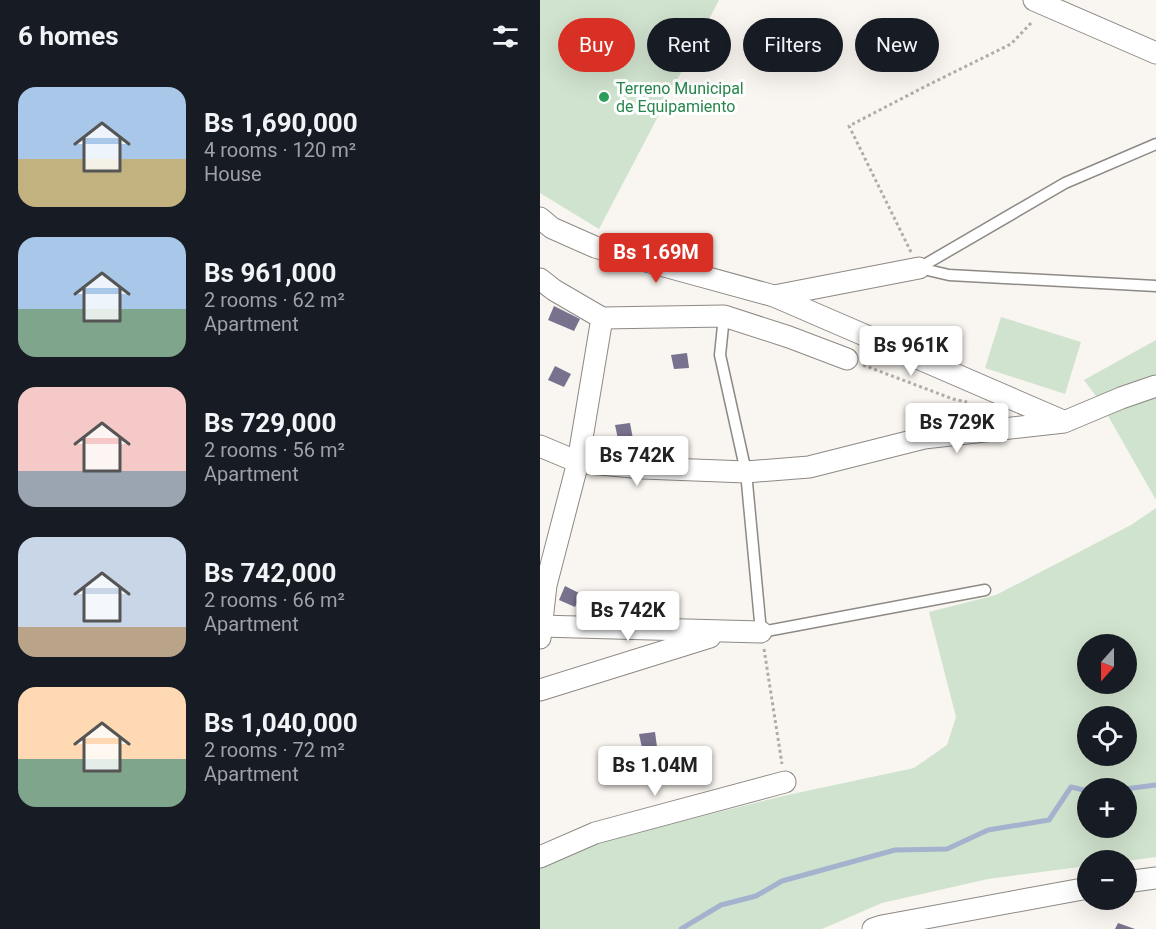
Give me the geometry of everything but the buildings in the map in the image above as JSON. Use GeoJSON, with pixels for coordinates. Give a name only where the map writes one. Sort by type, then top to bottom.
{"type":"FeatureCollection","features":[{"type":"Feature","properties":{"kind":"street"},"geometry":{"type":"LineString","coordinates":[[1041,3],[1156,53]]}},
{"type":"Feature","properties":{"kind":"street"},"geometry":{"type":"LineString","coordinates":[[544,226],[595,247],[774,296],[1064,422]]}},
{"type":"Feature","properties":{"kind":"street"},"geometry":{"type":"LineString","coordinates":[[774,296],[919,268]]}},
{"type":"Feature","properties":{"kind":"street"},"geometry":{"type":"LineString","coordinates":[[540,279],[554,290],[602,318],[724,316],[789,336],[847,359]]}},
{"type":"Feature","properties":{"kind":"street"},"geometry":{"type":"LineString","coordinates":[[602,318],[578,462],[546,585],[541,630],[761,632]]}},
{"type":"Feature","properties":{"kind":"street"},"geometry":{"type":"LineString","coordinates":[[540,446],[578,462],[643,468],[746,472],[809,468],[924,438],[1064,422],[1156,386]]}},
{"type":"Feature","properties":{"kind":"street"},"geometry":{"type":"LineString","coordinates":[[540,690],[728,632]]}},
{"type":"Feature","properties":{"kind":"street"},"geometry":{"type":"LineString","coordinates":[[540,857],[595,833],[786,782]]}},
{"type":"Feature","properties":{"kind":"street"},"geometry":{"type":"LineString","coordinates":[[1137,881],[1156,878]]}},
{"type":"Feature","properties":{"kind":"street"},"geometry":{"type":"LineString","coordinates":[[873,929],[1077,890]]}},
{"type":"Feature","properties":{"kind":"lane"},"geometry":{"type":"LineString","coordinates":[[919,268],[1065,183],[1156,144]]}},
{"type":"Feature","properties":{"kind":"lane"},"geometry":{"type":"LineString","coordinates":[[919,268],[949,274],[1156,286]]}},
{"type":"Feature","properties":{"kind":"lane"},"geometry":{"type":"LineString","coordinates":[[724,316],[720,355],[746,472],[761,632],[986,590]]}},
{"type":"Feature","properties":{"kind":"path"},"geometry":{"type":"LineString","coordinates":[[919,268],[849,126],[1011,45],[1041,3]]}},
{"type":"Feature","properties":{"kind":"path"},"geometry":{"type":"LineString","coordinates":[[761,632],[786,782]]}},
{"type":"Feature","properties":{"kind":"green space","name":"Terreno Municipal de Equipamiento"},"geometry":{"type":"Polygon","coordinates":[[[540,0],[719,0],[710,18],[647,18],[647,72],[681,72],[599,229],[540,193],[540,0]]]}},
{"type":"Feature","properties":{"kind":"green space"},"geometry":{"type":"Polygon","coordinates":[[[1001,317],[1081,342],[1065,394],[985,368],[1001,317]]]}},
{"type":"Feature","properties":{"kind":"green space"},"geometry":{"type":"Polygon","coordinates":[[[1156,340],[1156,500],[1099,400],[1084,380],[1156,340]]]}},
{"type":"Feature","properties":{"kind":"green space"},"geometry":{"type":"Polygon","coordinates":[[[1156,508],[1156,857],[1137,860],[1137,850],[1077,850],[1077,867],[988,879],[882,903],[822,929],[540,929],[540,866],[604,841],[783,796],[914,768],[947,745],[956,717],[929,612],[996,595],[1131,525],[1156,508]]]}},
{"type":"Feature","properties":{"kind":"waterway"},"geometry":{"type":"LineString","coordinates":[[1137,787],[1156,785]]}},
{"type":"Feature","properties":{"kind":"waterway"},"geometry":{"type":"LineString","coordinates":[[681,929],[721,905],[756,896],[782,881],[895,850],[947,849],[988,830],[1049,820],[1071,787],[1077,788]]}},
{"type":"Feature","properties":{"kind":"place","name":"Terreno Municipal de Equipamiento"},"geometry":{"type":"Point","coordinates":[604,97]}}]}
